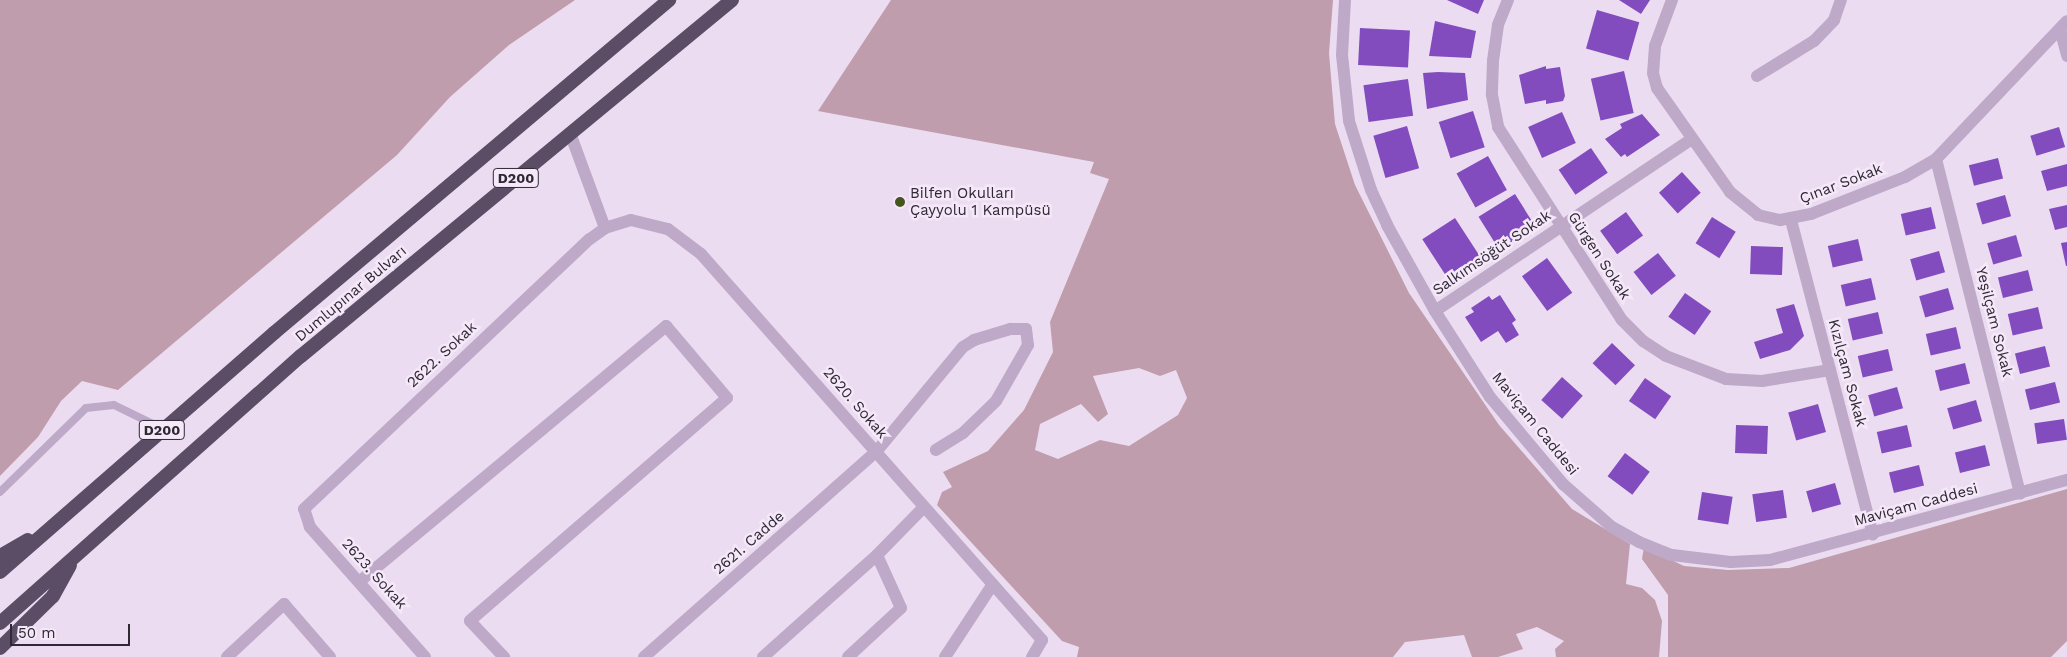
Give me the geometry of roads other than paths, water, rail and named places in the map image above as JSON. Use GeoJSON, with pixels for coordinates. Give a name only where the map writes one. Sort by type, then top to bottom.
{"type":"FeatureCollection","features":[{"type":"Feature","properties":{"kind":"highway","name":"Dumlupınar Bulvarı"},"geometry":{"type":"LineString","coordinates":[[0,572],[163,429],[669,0]]}},
{"type":"Feature","properties":{"kind":"highway","name":"Dumlupınar Bulvarı"},"geometry":{"type":"LineString","coordinates":[[0,623],[301,356],[732,0]]}},
{"type":"Feature","properties":{"kind":"highway"},"geometry":{"type":"LineString","coordinates":[[0,556],[50,528]]}},
{"type":"Feature","properties":{"kind":"highway"},"geometry":{"type":"LineString","coordinates":[[0,648],[53,596],[75,556]]}},
{"type":"Feature","properties":{"kind":"street","name":"Maviçam Caddesi"},"geometry":{"type":"LineString","coordinates":[[1345,0],[1342,55],[1349,121],[1383,216],[1434,311],[1490,397],[1539,458],[1599,517],[1639,542],[1690,558],[1752,562],[1788,557],[2067,480]]}},
{"type":"Feature","properties":{"kind":"street","name":"Gürgen Sokak"},"geometry":{"type":"LineString","coordinates":[[1508,0],[1494,44],[1494,109],[1508,145],[1622,320],[1643,341],[1666,356],[1700,372],[1739,382],[1762,381],[1830,370]]}},
{"type":"Feature","properties":{"kind":"street","name":"Çınar Sokak"},"geometry":{"type":"LineString","coordinates":[[1672,0],[1654,46],[1653,73],[1662,98],[1730,192],[1748,208],[1768,218],[1791,220],[1905,177],[1936,159],[2063,25]]}},
{"type":"Feature","properties":{"kind":"street"},"geometry":{"type":"LineString","coordinates":[[1757,76],[1814,41],[1834,20],[1841,0]]}},
{"type":"Feature","properties":{"kind":"street"},"geometry":{"type":"LineString","coordinates":[[2063,25],[2067,56]]}},
{"type":"Feature","properties":{"kind":"street"},"geometry":{"type":"LineString","coordinates":[[570,133],[605,228]]}},
{"type":"Feature","properties":{"kind":"street","name":"Salkımsöğüt Sokak"},"geometry":{"type":"LineString","coordinates":[[1434,311],[1692,140]]}},
{"type":"Feature","properties":{"kind":"street","name":"Yeşilçam Sokak"},"geometry":{"type":"LineString","coordinates":[[1936,159],[2020,494]]}},
{"type":"Feature","properties":{"kind":"street","name":"2620. Sokak"},"geometry":{"type":"LineString","coordinates":[[605,228],[632,220],[646,221],[668,229],[694,247],[1042,640],[1032,657]]}},
{"type":"Feature","properties":{"kind":"street","name":"Kızılçam Sokak"},"geometry":{"type":"LineString","coordinates":[[1791,220],[1873,534]]}},
{"type":"Feature","properties":{"kind":"street","name":"2622. Sokak"},"geometry":{"type":"LineString","coordinates":[[304,509],[605,228]]}},
{"type":"Feature","properties":{"kind":"street"},"geometry":{"type":"LineString","coordinates":[[359,582],[666,326],[727,398],[470,621],[504,657]]}},
{"type":"Feature","properties":{"kind":"street","name":"2621. Cadde"},"geometry":{"type":"LineString","coordinates":[[644,657],[876,452],[963,347],[1005,330],[1020,327],[1026,329],[1028,345],[996,401],[963,433],[936,450]]}},
{"type":"Feature","properties":{"kind":"street"},"geometry":{"type":"LineString","coordinates":[[763,657],[877,555],[924,507]]}},
{"type":"Feature","properties":{"kind":"street","name":"2623. Sokak"},"geometry":{"type":"LineString","coordinates":[[304,509],[310,527],[425,657]]}},
{"type":"Feature","properties":{"kind":"street"},"geometry":{"type":"LineString","coordinates":[[848,657],[900,608],[877,555]]}},
{"type":"Feature","properties":{"kind":"street"},"geometry":{"type":"LineString","coordinates":[[945,657],[993,584]]}},
{"type":"Feature","properties":{"kind":"street"},"geometry":{"type":"LineString","coordinates":[[227,657],[284,604],[330,657]]}},
{"type":"Feature","properties":{"kind":"lane"},"geometry":{"type":"LineString","coordinates":[[0,492],[86,408],[114,405],[163,429]]}},
{"type":"Feature","properties":{"kind":"place","name":"Bilfen Okulları Çayyolu 1 Kampüsü"},"geometry":{"type":"Point","coordinates":[900,202]}}]}
